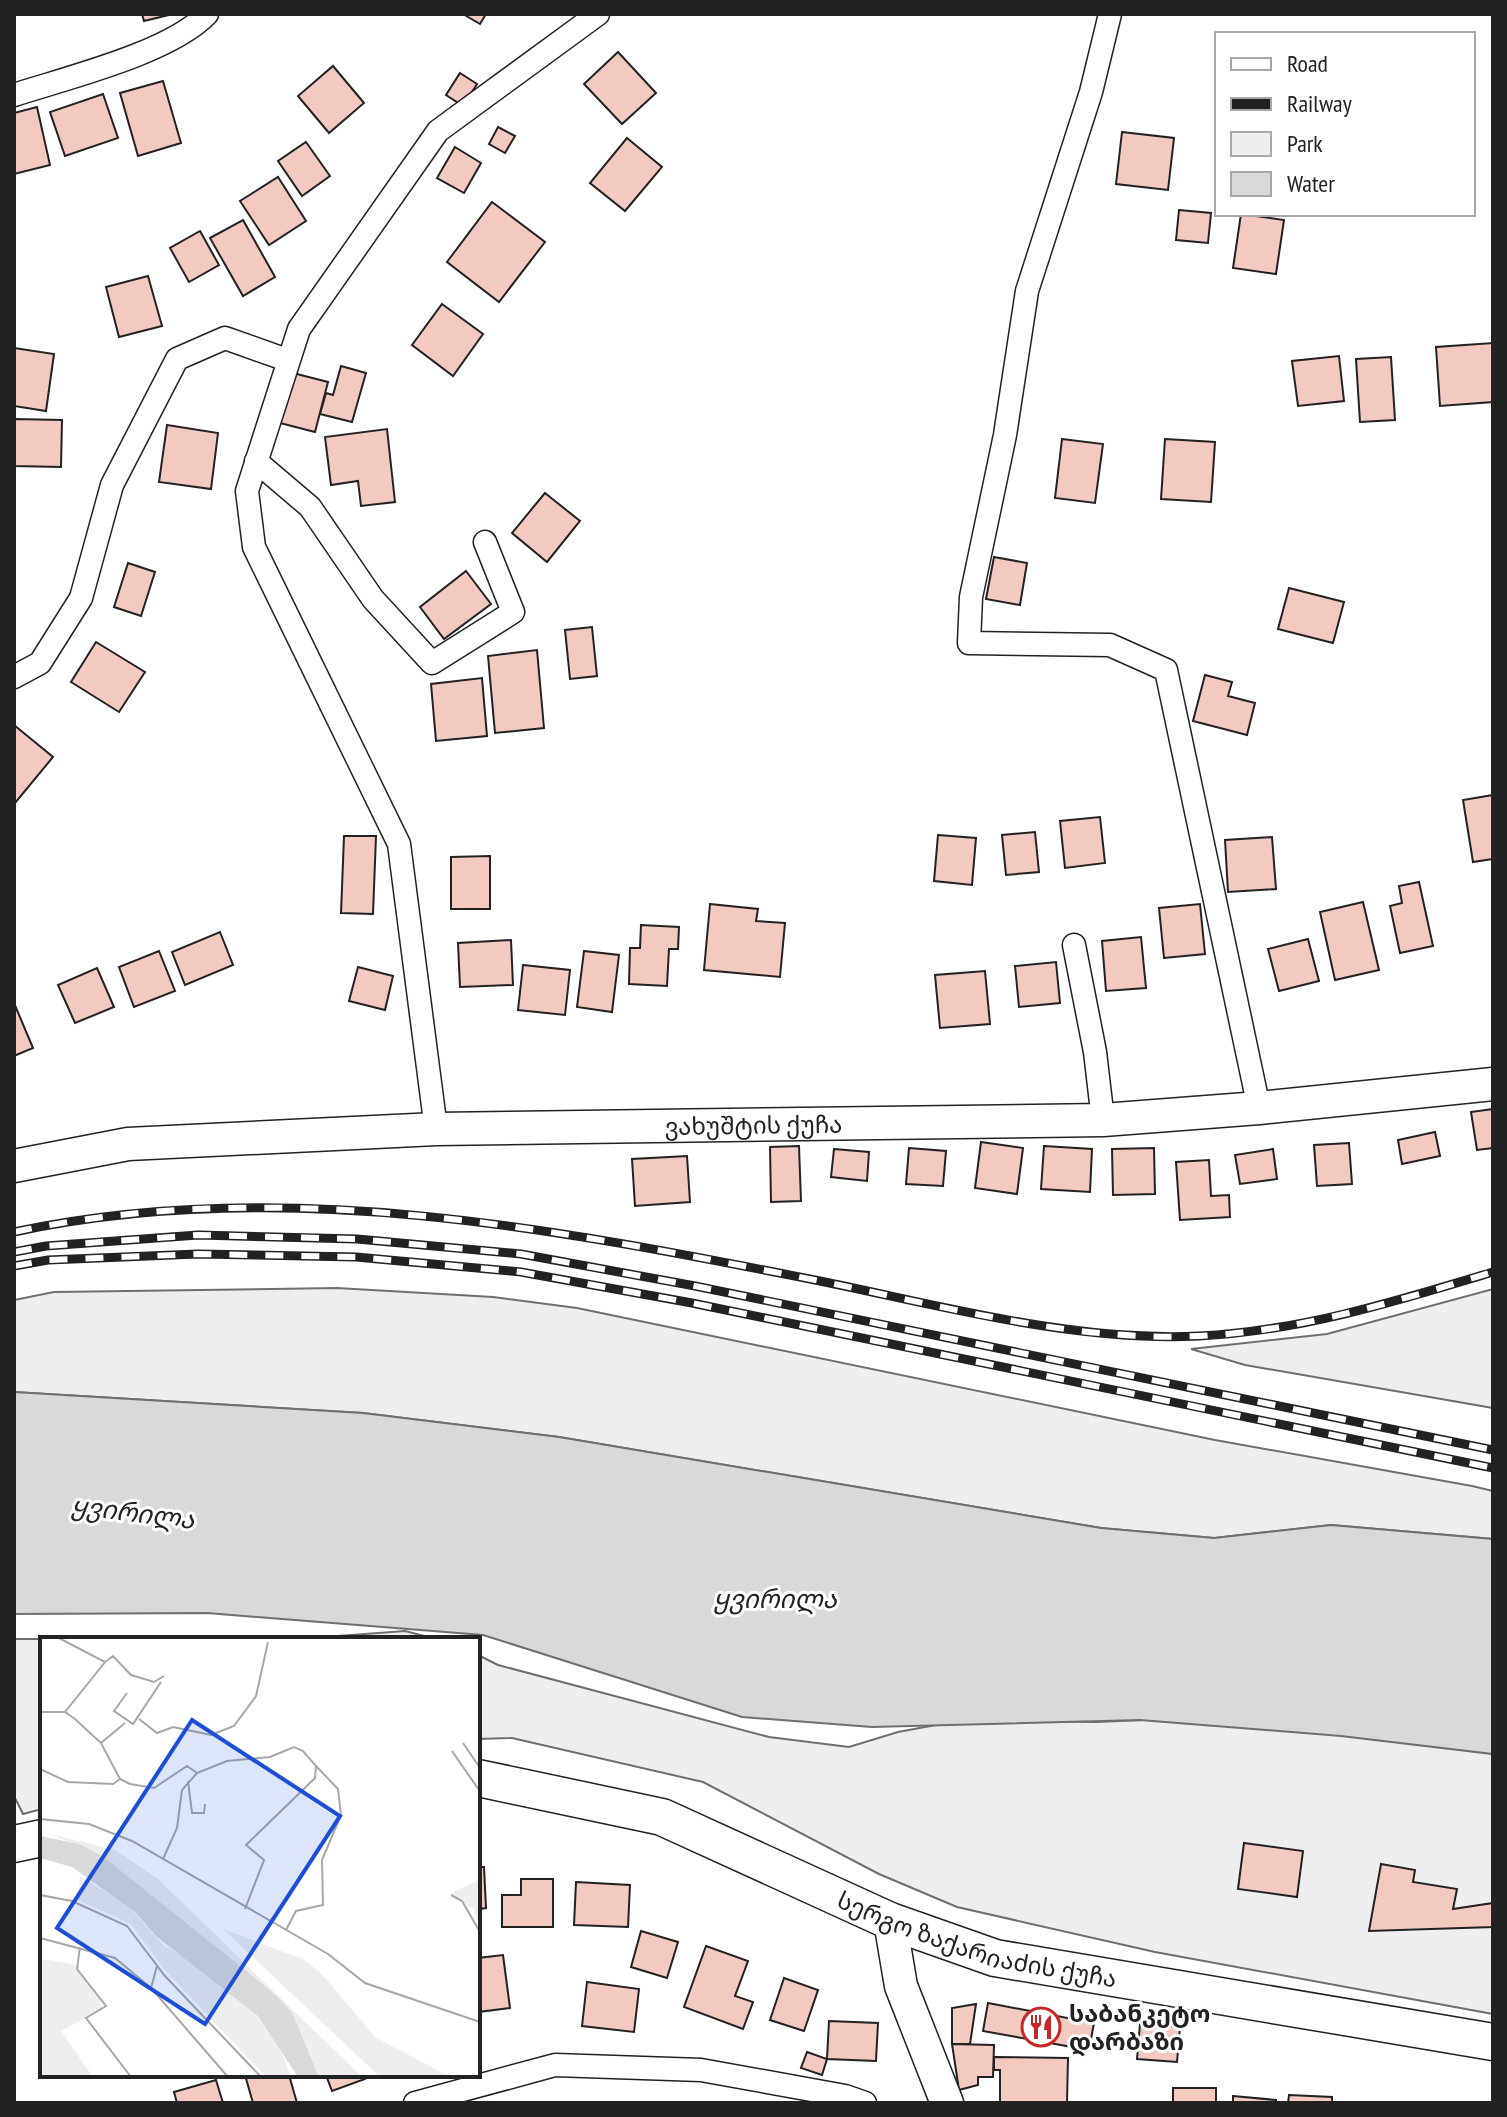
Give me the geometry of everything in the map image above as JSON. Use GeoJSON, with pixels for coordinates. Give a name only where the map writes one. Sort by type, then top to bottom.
{"type":"FeatureCollection","features":[{"type":"Feature","properties":{"kind":"main road","name":"სერგო ზაქარიაძის ქუჩა"},"geometry":{"type":"LineString","coordinates":[[480,1778],[662,1817],[890,1921],[995,1958],[1493,2042]]}},
{"type":"Feature","properties":{"kind":"main road"},"geometry":{"type":"LineString","coordinates":[[14,1844],[40,1838]]}},
{"type":"Feature","properties":{"kind":"street"},"geometry":{"type":"LineString","coordinates":[[14,95],[162,43],[207,14]]}},
{"type":"Feature","properties":{"kind":"street"},"geometry":{"type":"LineString","coordinates":[[436,1129],[399,844],[254,547],[247,491],[299,329],[438,131],[598,14]]}},
{"type":"Feature","properties":{"kind":"street"},"geometry":{"type":"LineString","coordinates":[[1110,14],[1091,92],[1027,291],[1005,435],[971,597],[969,643],[1110,645],[1166,670],[1259,1108]]}},
{"type":"Feature","properties":{"kind":"street"},"geometry":{"type":"LineString","coordinates":[[14,677],[40,663],[81,598],[112,485],[177,359],[225,338],[287,360]]}},
{"type":"Feature","properties":{"kind":"street"},"geometry":{"type":"LineString","coordinates":[[256,461],[310,507],[373,599],[432,663],[513,612],[485,542]]}},
{"type":"Feature","properties":{"kind":"street"},"geometry":{"type":"LineString","coordinates":[[1074,945],[1095,1052],[1103,1120]]}},
{"type":"Feature","properties":{"kind":"street","name":"ვახუშტის ქუჩა"},"geometry":{"type":"LineString","coordinates":[[14,1166],[128,1144],[436,1129],[1103,1120],[1493,1084]]}},
{"type":"Feature","properties":{"kind":"street"},"geometry":{"type":"LineString","coordinates":[[890,1921],[901,1986],[947,2103]]}},
{"type":"Feature","properties":{"kind":"street"},"geometry":{"type":"LineString","coordinates":[[415,2103],[555,2065],[701,2070],[845,2096],[865,2103]]}},
{"type":"Feature","properties":{"kind":"green space"},"geometry":{"type":"Polygon","coordinates":[[[337,1288],[493,1297],[577,1308],[1215,1440],[1472,1486],[1493,1491],[1493,1539],[1331,1525],[1214,1538],[1101,1528],[559,1437],[363,1413],[14,1392],[14,1300],[54,1292],[337,1288]]]}},
{"type":"Feature","properties":{"kind":"green space"},"geometry":{"type":"Polygon","coordinates":[[[1493,1289],[1493,1408],[1245,1365],[1191,1349],[1327,1334],[1493,1289]]]}},
{"type":"Feature","properties":{"kind":"green space"},"geometry":{"type":"Polygon","coordinates":[[[405,1631],[428,1637],[324,1637],[405,1631]]]}},
{"type":"Feature","properties":{"kind":"green space"},"geometry":{"type":"Polygon","coordinates":[[[14,1639],[40,1639],[40,1810],[23,1814],[14,1796],[14,1639]]]}},
{"type":"Feature","properties":{"kind":"green space"},"geometry":{"type":"Polygon","coordinates":[[[480,1656],[498,1665],[769,1737],[849,1747],[898,1732],[963,1720],[1097,1722],[1346,1711],[1493,1691],[1493,2014],[1155,1952],[957,1907],[879,1874],[703,1782],[512,1738],[480,1739],[480,1656]]]}},
{"type":"Feature","properties":{"kind":"water","name":"ყვირილა"},"geometry":{"type":"Polygon","coordinates":[[[14,1392],[363,1413],[559,1437],[1101,1528],[1214,1538],[1331,1525],[1493,1539],[1493,1754],[1341,1736],[1140,1720],[872,1727],[742,1717],[483,1635],[207,1613],[14,1614],[14,1392]]]}},
{"type":"Feature","properties":{"kind":"building"},"geometry":{"type":"Polygon","coordinates":[[[142,14],[173,14],[144,21],[142,14]]]}},
{"type":"Feature","properties":{"kind":"building"},"geometry":{"type":"Polygon","coordinates":[[[463,14],[486,14],[480,24],[463,14]]]}},
{"type":"Feature","properties":{"kind":"building"},"geometry":{"type":"Polygon","coordinates":[[[618,52],[656,93],[622,124],[584,84],[618,52]]]}},
{"type":"Feature","properties":{"kind":"building"},"geometry":{"type":"Polygon","coordinates":[[[333,66],[364,103],[329,133],[298,96],[333,66]]]}},
{"type":"Feature","properties":{"kind":"building"},"geometry":{"type":"Polygon","coordinates":[[[460,73],[477,84],[463,106],[446,95],[460,73]]]}},
{"type":"Feature","properties":{"kind":"building"},"geometry":{"type":"Polygon","coordinates":[[[163,81],[181,143],[138,156],[120,93],[163,81]]]}},
{"type":"Feature","properties":{"kind":"building"},"geometry":{"type":"Polygon","coordinates":[[[103,94],[118,138],[65,156],[50,112],[103,94]]]}},
{"type":"Feature","properties":{"kind":"building"},"geometry":{"type":"Polygon","coordinates":[[[37,107],[50,165],[14,174],[14,113],[37,107]]]}},
{"type":"Feature","properties":{"kind":"building"},"geometry":{"type":"Polygon","coordinates":[[[498,127],[515,136],[505,153],[489,144],[498,127]]]}},
{"type":"Feature","properties":{"kind":"building"},"geometry":{"type":"Polygon","coordinates":[[[1122,132],[1174,138],[1168,190],[1116,184],[1122,132]]]}},
{"type":"Feature","properties":{"kind":"building"},"geometry":{"type":"Polygon","coordinates":[[[627,138],[662,167],[625,211],[590,183],[627,138]]]}},
{"type":"Feature","properties":{"kind":"building"},"geometry":{"type":"Polygon","coordinates":[[[306,142],[330,176],[302,196],[278,161],[306,142]]]}},
{"type":"Feature","properties":{"kind":"building"},"geometry":{"type":"Polygon","coordinates":[[[455,147],[481,163],[464,193],[437,178],[455,147]]]}},
{"type":"Feature","properties":{"kind":"building"},"geometry":{"type":"Polygon","coordinates":[[[278,177],[306,221],[269,245],[240,201],[278,177]]]}},
{"type":"Feature","properties":{"kind":"building"},"geometry":{"type":"Polygon","coordinates":[[[492,202],[545,242],[499,302],[447,262],[492,202]]]}},
{"type":"Feature","properties":{"kind":"building"},"geometry":{"type":"Polygon","coordinates":[[[1179,210],[1211,213],[1208,243],[1176,240],[1179,210]]]}},
{"type":"Feature","properties":{"kind":"building"},"geometry":{"type":"Polygon","coordinates":[[[1241,216],[1284,220],[1276,274],[1233,268],[1241,216]]]}},
{"type":"Feature","properties":{"kind":"building"},"geometry":{"type":"Polygon","coordinates":[[[243,220],[275,277],[243,296],[210,238],[243,220]]]}},
{"type":"Feature","properties":{"kind":"building"},"geometry":{"type":"Polygon","coordinates":[[[200,231],[219,265],[189,282],[170,248],[200,231]]]}},
{"type":"Feature","properties":{"kind":"building"},"geometry":{"type":"Polygon","coordinates":[[[148,276],[162,326],[119,337],[106,287],[148,276]]]}},
{"type":"Feature","properties":{"kind":"building"},"geometry":{"type":"Polygon","coordinates":[[[442,304],[483,334],[453,376],[412,345],[442,304]]]}},
{"type":"Feature","properties":{"kind":"building"},"geometry":{"type":"Polygon","coordinates":[[[1493,343],[1493,402],[1440,406],[1436,347],[1493,343]]]}},
{"type":"Feature","properties":{"kind":"building"},"geometry":{"type":"Polygon","coordinates":[[[14,348],[54,354],[46,411],[14,406],[14,348]]]}},
{"type":"Feature","properties":{"kind":"building"},"geometry":{"type":"Polygon","coordinates":[[[1339,356],[1344,401],[1298,406],[1292,361],[1339,356]]]}},
{"type":"Feature","properties":{"kind":"building"},"geometry":{"type":"Polygon","coordinates":[[[1391,357],[1395,420],[1360,422],[1356,359],[1391,357]]]}},
{"type":"Feature","properties":{"kind":"building"},"geometry":{"type":"Polygon","coordinates":[[[341,366],[366,373],[352,422],[320,414],[326,393],[333,395],[341,366]]]}},
{"type":"Feature","properties":{"kind":"building"},"geometry":{"type":"Polygon","coordinates":[[[293,373],[328,382],[315,432],[280,423],[293,373]]]}},
{"type":"Feature","properties":{"kind":"building"},"geometry":{"type":"Polygon","coordinates":[[[14,419],[62,420],[61,467],[14,466],[14,419]]]}},
{"type":"Feature","properties":{"kind":"building"},"geometry":{"type":"Polygon","coordinates":[[[167,425],[218,433],[211,489],[159,482],[167,425]]]}},
{"type":"Feature","properties":{"kind":"building"},"geometry":{"type":"Polygon","coordinates":[[[387,429],[395,502],[361,506],[358,481],[331,485],[325,437],[387,429]]]}},
{"type":"Feature","properties":{"kind":"building"},"geometry":{"type":"Polygon","coordinates":[[[1062,439],[1103,444],[1095,503],[1055,498],[1062,439]]]}},
{"type":"Feature","properties":{"kind":"building"},"geometry":{"type":"Polygon","coordinates":[[[1165,439],[1215,442],[1211,502],[1161,499],[1165,439]]]}},
{"type":"Feature","properties":{"kind":"building"},"geometry":{"type":"Polygon","coordinates":[[[545,493],[580,521],[547,562],[512,533],[545,493]]]}},
{"type":"Feature","properties":{"kind":"building"},"geometry":{"type":"Polygon","coordinates":[[[994,557],[1027,563],[1020,605],[986,599],[994,557]]]}},
{"type":"Feature","properties":{"kind":"building"},"geometry":{"type":"Polygon","coordinates":[[[128,563],[155,572],[141,616],[114,607],[128,563]]]}},
{"type":"Feature","properties":{"kind":"building"},"geometry":{"type":"Polygon","coordinates":[[[466,571],[491,604],[444,639],[420,607],[466,571]]]}},
{"type":"Feature","properties":{"kind":"building"},"geometry":{"type":"Polygon","coordinates":[[[1289,588],[1344,602],[1333,643],[1278,629],[1289,588]]]}},
{"type":"Feature","properties":{"kind":"building"},"geometry":{"type":"Polygon","coordinates":[[[592,627],[597,676],[570,679],[565,630],[592,627]]]}},
{"type":"Feature","properties":{"kind":"building"},"geometry":{"type":"Polygon","coordinates":[[[96,642],[145,672],[119,712],[71,682],[96,642]]]}},
{"type":"Feature","properties":{"kind":"building"},"geometry":{"type":"Polygon","coordinates":[[[537,650],[544,728],[495,733],[488,656],[537,650]]]}},
{"type":"Feature","properties":{"kind":"building"},"geometry":{"type":"Polygon","coordinates":[[[1205,675],[1232,682],[1228,696],[1255,703],[1247,735],[1193,721],[1205,675]]]}},
{"type":"Feature","properties":{"kind":"building"},"geometry":{"type":"Polygon","coordinates":[[[482,678],[487,736],[436,741],[431,684],[482,678]]]}},
{"type":"Feature","properties":{"kind":"building"},"geometry":{"type":"Polygon","coordinates":[[[14,725],[53,757],[15,803],[14,802],[14,725]]]}},
{"type":"Feature","properties":{"kind":"building"},"geometry":{"type":"Polygon","coordinates":[[[1493,795],[1493,859],[1473,862],[1463,800],[1493,795]]]}},
{"type":"Feature","properties":{"kind":"building"},"geometry":{"type":"Polygon","coordinates":[[[1100,817],[1105,863],[1065,868],[1060,821],[1100,817]]]}},
{"type":"Feature","properties":{"kind":"building"},"geometry":{"type":"Polygon","coordinates":[[[1035,832],[1039,872],[1006,875],[1002,835],[1035,832]]]}},
{"type":"Feature","properties":{"kind":"building"},"geometry":{"type":"Polygon","coordinates":[[[938,835],[976,838],[972,885],[934,881],[938,835]]]}},
{"type":"Feature","properties":{"kind":"building"},"geometry":{"type":"Polygon","coordinates":[[[344,836],[376,836],[373,914],[341,913],[344,836]]]}},
{"type":"Feature","properties":{"kind":"building"},"geometry":{"type":"Polygon","coordinates":[[[1272,837],[1276,889],[1228,892],[1225,840],[1272,837]]]}},
{"type":"Feature","properties":{"kind":"building"},"geometry":{"type":"Polygon","coordinates":[[[490,856],[490,909],[451,909],[451,857],[490,856]]]}},
{"type":"Feature","properties":{"kind":"building"},"geometry":{"type":"Polygon","coordinates":[[[1419,882],[1433,946],[1400,953],[1390,906],[1402,903],[1399,886],[1419,882]]]}},
{"type":"Feature","properties":{"kind":"building"},"geometry":{"type":"Polygon","coordinates":[[[1363,902],[1379,970],[1335,980],[1320,912],[1363,902]]]}},
{"type":"Feature","properties":{"kind":"building"},"geometry":{"type":"Polygon","coordinates":[[[710,904],[758,909],[756,921],[785,923],[780,977],[704,970],[710,904]]]}},
{"type":"Feature","properties":{"kind":"building"},"geometry":{"type":"Polygon","coordinates":[[[1200,904],[1205,954],[1164,958],[1159,908],[1200,904]]]}},
{"type":"Feature","properties":{"kind":"building"},"geometry":{"type":"Polygon","coordinates":[[[641,925],[679,927],[678,949],[669,949],[667,986],[629,984],[630,948],[640,948],[641,925]]]}},
{"type":"Feature","properties":{"kind":"building"},"geometry":{"type":"Polygon","coordinates":[[[220,932],[233,965],[185,985],[172,952],[220,932]]]}},
{"type":"Feature","properties":{"kind":"building"},"geometry":{"type":"Polygon","coordinates":[[[1141,937],[1146,988],[1106,991],[1102,941],[1141,937]]]}},
{"type":"Feature","properties":{"kind":"building"},"geometry":{"type":"Polygon","coordinates":[[[1308,939],[1319,981],[1279,991],[1268,949],[1308,939]]]}},
{"type":"Feature","properties":{"kind":"building"},"geometry":{"type":"Polygon","coordinates":[[[511,940],[513,985],[460,987],[458,943],[511,940]]]}},
{"type":"Feature","properties":{"kind":"building"},"geometry":{"type":"Polygon","coordinates":[[[159,951],[175,991],[134,1007],[119,967],[159,951]]]}},
{"type":"Feature","properties":{"kind":"building"},"geometry":{"type":"Polygon","coordinates":[[[584,951],[619,955],[612,1012],[577,1007],[584,951]]]}},
{"type":"Feature","properties":{"kind":"building"},"geometry":{"type":"Polygon","coordinates":[[[1056,962],[1060,1003],[1019,1007],[1015,966],[1056,962]]]}},
{"type":"Feature","properties":{"kind":"building"},"geometry":{"type":"Polygon","coordinates":[[[523,965],[570,970],[565,1015],[518,1010],[523,965]]]}},
{"type":"Feature","properties":{"kind":"building"},"geometry":{"type":"Polygon","coordinates":[[[358,967],[393,976],[385,1010],[349,1001],[358,967]]]}},
{"type":"Feature","properties":{"kind":"building"},"geometry":{"type":"Polygon","coordinates":[[[97,968],[114,1007],[75,1023],[58,985],[97,968]]]}},
{"type":"Feature","properties":{"kind":"building"},"geometry":{"type":"Polygon","coordinates":[[[985,971],[990,1024],[940,1028],[935,975],[985,971]]]}},
{"type":"Feature","properties":{"kind":"building"},"geometry":{"type":"Polygon","coordinates":[[[14,1003],[33,1048],[14,1056],[14,1003]]]}},
{"type":"Feature","properties":{"kind":"building"},"geometry":{"type":"Polygon","coordinates":[[[1493,1109],[1493,1148],[1477,1150],[1471,1112],[1493,1109]]]}},
{"type":"Feature","properties":{"kind":"building"},"geometry":{"type":"Polygon","coordinates":[[[1435,1132],[1440,1156],[1402,1164],[1398,1140],[1435,1132]]]}},
{"type":"Feature","properties":{"kind":"building"},"geometry":{"type":"Polygon","coordinates":[[[981,1142],[1023,1148],[1017,1194],[975,1188],[981,1142]]]}},
{"type":"Feature","properties":{"kind":"building"},"geometry":{"type":"Polygon","coordinates":[[[1349,1143],[1352,1184],[1317,1186],[1314,1145],[1349,1143]]]}},
{"type":"Feature","properties":{"kind":"building"},"geometry":{"type":"Polygon","coordinates":[[[799,1146],[801,1201],[771,1202],[770,1147],[799,1146]]]}},
{"type":"Feature","properties":{"kind":"building"},"geometry":{"type":"Polygon","coordinates":[[[1044,1146],[1092,1149],[1090,1192],[1041,1189],[1044,1146]]]}},
{"type":"Feature","properties":{"kind":"building"},"geometry":{"type":"Polygon","coordinates":[[[909,1148],[946,1151],[943,1186],[906,1184],[909,1148]]]}},
{"type":"Feature","properties":{"kind":"building"},"geometry":{"type":"Polygon","coordinates":[[[1154,1148],[1155,1194],[1113,1195],[1112,1149],[1154,1148]]]}},
{"type":"Feature","properties":{"kind":"building"},"geometry":{"type":"Polygon","coordinates":[[[834,1149],[869,1152],[867,1181],[831,1177],[834,1149]]]}},
{"type":"Feature","properties":{"kind":"building"},"geometry":{"type":"Polygon","coordinates":[[[1273,1149],[1277,1179],[1240,1184],[1235,1155],[1273,1149]]]}},
{"type":"Feature","properties":{"kind":"building"},"geometry":{"type":"Polygon","coordinates":[[[687,1156],[690,1202],[635,1206],[632,1159],[687,1156]]]}},
{"type":"Feature","properties":{"kind":"building"},"geometry":{"type":"Polygon","coordinates":[[[1209,1160],[1211,1196],[1229,1195],[1230,1217],[1180,1220],[1176,1162],[1209,1160]]]}},
{"type":"Feature","properties":{"kind":"building"},"geometry":{"type":"Polygon","coordinates":[[[1244,1843],[1303,1851],[1297,1897],[1238,1889],[1244,1843]]]}},
{"type":"Feature","properties":{"kind":"building"},"geometry":{"type":"Polygon","coordinates":[[[1381,1864],[1415,1870],[1413,1882],[1457,1889],[1453,1909],[1493,1903],[1493,1927],[1369,1931],[1381,1864]]]}},
{"type":"Feature","properties":{"kind":"building"},"geometry":{"type":"Polygon","coordinates":[[[480,1867],[484,1867],[486,1908],[480,1909],[480,1867]]]}},
{"type":"Feature","properties":{"kind":"building"},"geometry":{"type":"Polygon","coordinates":[[[521,1879],[553,1879],[553,1927],[502,1927],[502,1895],[521,1895],[521,1879]]]}},
{"type":"Feature","properties":{"kind":"building"},"geometry":{"type":"Polygon","coordinates":[[[576,1882],[630,1885],[628,1927],[574,1925],[576,1882]]]}},
{"type":"Feature","properties":{"kind":"building"},"geometry":{"type":"Polygon","coordinates":[[[641,1931],[678,1942],[667,1978],[631,1967],[641,1931]]]}},
{"type":"Feature","properties":{"kind":"building"},"geometry":{"type":"Polygon","coordinates":[[[706,1946],[748,1961],[735,1996],[753,2002],[743,2029],[684,2007],[706,1946]]]}},
{"type":"Feature","properties":{"kind":"building"},"geometry":{"type":"Polygon","coordinates":[[[503,1955],[510,2008],[480,2012],[480,1958],[503,1955]]]}},
{"type":"Feature","properties":{"kind":"building"},"geometry":{"type":"Polygon","coordinates":[[[784,1978],[818,1990],[804,2031],[770,2020],[784,1978]]]}},
{"type":"Feature","properties":{"kind":"building"},"geometry":{"type":"Polygon","coordinates":[[[587,1982],[639,1989],[634,2032],[582,2026],[587,1982]]]}},
{"type":"Feature","properties":{"kind":"building"},"geometry":{"type":"Polygon","coordinates":[[[988,2003],[1094,2023],[1089,2050],[983,2031],[988,2003]]]}},
{"type":"Feature","properties":{"kind":"building"},"geometry":{"type":"Polygon","coordinates":[[[976,2004],[970,2044],[952,2044],[952,2008],[976,2004]]]}},
{"type":"Feature","properties":{"kind":"building"},"geometry":{"type":"Polygon","coordinates":[[[829,2021],[878,2023],[876,2061],[827,2059],[829,2021]]]}},
{"type":"Feature","properties":{"kind":"building"},"geometry":{"type":"Polygon","coordinates":[[[1140,2024],[1180,2027],[1177,2062],[1137,2059],[1140,2024]]]}},
{"type":"Feature","properties":{"kind":"building"},"geometry":{"type":"Polygon","coordinates":[[[952,2044],[994,2045],[993,2077],[978,2077],[978,2085],[959,2090],[952,2044]]]}},
{"type":"Feature","properties":{"kind":"building"},"geometry":{"type":"Polygon","coordinates":[[[807,2052],[827,2059],[822,2075],[801,2068],[807,2052]]]}},
{"type":"Feature","properties":{"kind":"building"},"geometry":{"type":"Polygon","coordinates":[[[994,2057],[1068,2058],[1067,2103],[1000,2103],[1000,2070],[994,2070],[994,2057]]]}},
{"type":"Feature","properties":{"kind":"building"},"geometry":{"type":"Polygon","coordinates":[[[246,2077],[290,2077],[297,2103],[253,2103],[246,2077]]]}},
{"type":"Feature","properties":{"kind":"building"},"geometry":{"type":"Polygon","coordinates":[[[327,2077],[365,2079],[332,2091],[327,2077]]]}},
{"type":"Feature","properties":{"kind":"building"},"geometry":{"type":"Polygon","coordinates":[[[216,2080],[223,2103],[177,2103],[174,2092],[216,2080]]]}},
{"type":"Feature","properties":{"kind":"building"},"geometry":{"type":"Polygon","coordinates":[[[1173,2088],[1216,2088],[1216,2103],[1173,2103],[1173,2088]]]}},
{"type":"Feature","properties":{"kind":"building"},"geometry":{"type":"Polygon","coordinates":[[[1289,2095],[1332,2097],[1332,2103],[1288,2103],[1289,2095]]]}},
{"type":"Feature","properties":{"kind":"building"},"geometry":{"type":"Polygon","coordinates":[[[1233,2096],[1276,2100],[1276,2103],[1233,2103],[1233,2096]]]}},
{"type":"Feature","properties":{"kind":"railway"},"geometry":{"type":"LineString","coordinates":[[14,1232],[115,1216],[216,1208],[317,1209],[418,1216],[621,1243],[1056,1328],[1152,1336],[1237,1333],[1312,1321],[1385,1304],[1493,1272]]}},
{"type":"Feature","properties":{"kind":"railway"},"geometry":{"type":"LineString","coordinates":[[14,1252],[46,1246],[198,1235],[357,1239],[521,1254],[695,1286],[1493,1450]]}},
{"type":"Feature","properties":{"kind":"railway"},"geometry":{"type":"LineString","coordinates":[[14,1266],[48,1260],[198,1254],[356,1257],[521,1272],[692,1303],[1493,1468]]}},
{"type":"Feature","properties":{"kind":"place","name":"საბანკეტო დარბაზი"},"geometry":{"type":"Point","coordinates":[1041,2027]}}]}
